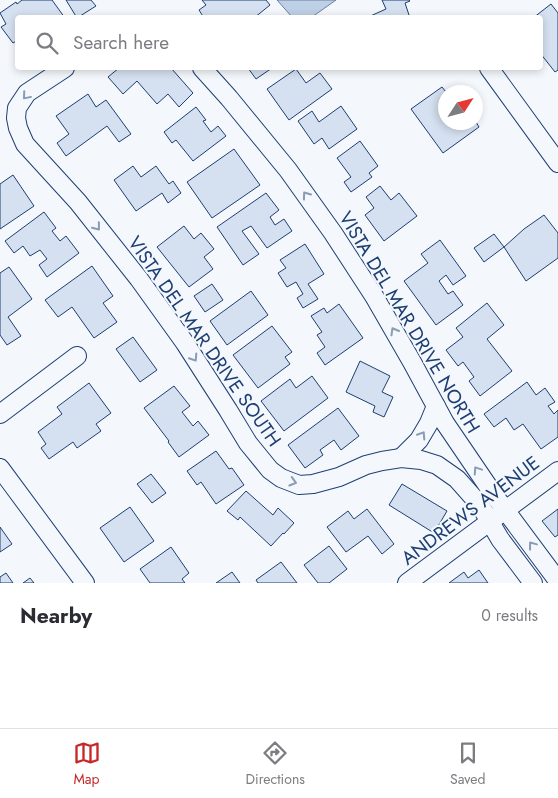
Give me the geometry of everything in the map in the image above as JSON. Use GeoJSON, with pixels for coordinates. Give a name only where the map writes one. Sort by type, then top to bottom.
{"type":"FeatureCollection","features":[{"type":"Feature","properties":{"kind":"street","name":"VISTA DEL MAR DRIVE SOUTH"},"geometry":{"type":"LineString","coordinates":[[61,70],[27,93],[18,108],[16,118],[18,128],[26,144],[78,202],[139,279],[185,343],[248,443],[270,470],[281,478],[299,485],[313,484],[340,477],[366,465],[382,461],[401,458],[421,460],[437,465],[457,479],[480,506],[490,522]]}},
{"type":"Feature","properties":{"kind":"street","name":"VISTA DEL MAR DRIVE NORTH"},"geometry":{"type":"LineString","coordinates":[[204,70],[230,98],[288,170],[333,233],[374,296],[445,423],[505,510],[558,581]]}},
{"type":"Feature","properties":{"kind":"street"},"geometry":{"type":"LineString","coordinates":[[490,70],[558,163]]}},
{"type":"Feature","properties":{"kind":"street"},"geometry":{"type":"LineString","coordinates":[[0,414],[77,356]]}},
{"type":"Feature","properties":{"kind":"street"},"geometry":{"type":"LineString","coordinates":[[401,458],[419,440],[436,406]]}},
{"type":"Feature","properties":{"kind":"street"},"geometry":{"type":"LineString","coordinates":[[0,468],[85,583]]}},
{"type":"Feature","properties":{"kind":"street","name":"ANDREWS AVENUE"},"geometry":{"type":"LineString","coordinates":[[407,583],[558,471]]}},
{"type":"Feature","properties":{"kind":"street"},"geometry":{"type":"LineString","coordinates":[[490,522],[500,539],[533,583]]}},
{"type":"Feature","properties":{"kind":"water"},"geometry":{"type":"Polygon","coordinates":[[[277,0],[336,0],[315,15],[290,15],[277,0]]]}},
{"type":"Feature","properties":{"kind":"building"},"geometry":{"type":"Polygon","coordinates":[[[22,0],[52,0],[63,15],[15,15],[15,42],[13,43],[1,27],[6,24],[0,13],[16,2],[17,4],[22,0]]]}},
{"type":"Feature","properties":{"kind":"building"},"geometry":{"type":"Polygon","coordinates":[[[66,0],[91,0],[96,6],[82,15],[75,15],[66,0]]]}},
{"type":"Feature","properties":{"kind":"building"},"geometry":{"type":"Polygon","coordinates":[[[202,0],[266,0],[270,5],[258,15],[202,15],[199,10],[206,5],[202,0]]]}},
{"type":"Feature","properties":{"kind":"building"},"geometry":{"type":"Polygon","coordinates":[[[382,0],[410,1],[405,3],[409,15],[373,15],[386,9],[382,0]]]}},
{"type":"Feature","properties":{"kind":"building"},"geometry":{"type":"Polygon","coordinates":[[[551,4],[558,13],[558,70],[555,72],[543,57],[543,15],[537,15],[551,4]]]}},
{"type":"Feature","properties":{"kind":"building"},"geometry":{"type":"Polygon","coordinates":[[[117,70],[173,70],[193,93],[179,107],[168,94],[157,104],[137,81],[123,94],[108,77],[117,70]]]}},
{"type":"Feature","properties":{"kind":"building"},"geometry":{"type":"Polygon","coordinates":[[[249,70],[269,70],[256,79],[249,70]]]}},
{"type":"Feature","properties":{"kind":"building"},"geometry":{"type":"Polygon","coordinates":[[[297,70],[306,83],[320,73],[332,89],[289,120],[267,89],[297,70]]]}},
{"type":"Feature","properties":{"kind":"building"},"geometry":{"type":"Polygon","coordinates":[[[438,90],[438,130],[475,130],[443,153],[411,109],[438,90]]]}},
{"type":"Feature","properties":{"kind":"building"},"geometry":{"type":"Polygon","coordinates":[[[88,94],[96,107],[106,100],[131,134],[119,142],[107,126],[66,156],[57,143],[69,134],[56,116],[88,94]]]}},
{"type":"Feature","properties":{"kind":"building"},"geometry":{"type":"Polygon","coordinates":[[[341,106],[357,129],[329,149],[322,138],[314,144],[298,121],[312,111],[319,122],[341,106]]]}},
{"type":"Feature","properties":{"kind":"building"},"geometry":{"type":"Polygon","coordinates":[[[196,107],[206,120],[203,121],[211,132],[218,126],[226,136],[193,161],[176,140],[172,143],[164,132],[196,107]]]}},
{"type":"Feature","properties":{"kind":"building"},"geometry":{"type":"Polygon","coordinates":[[[360,141],[378,166],[369,173],[372,177],[351,192],[344,182],[351,177],[337,158],[360,141]]]}},
{"type":"Feature","properties":{"kind":"building"},"geometry":{"type":"Polygon","coordinates":[[[234,149],[260,185],[212,218],[187,182],[234,149]]]}},
{"type":"Feature","properties":{"kind":"building"},"geometry":{"type":"Polygon","coordinates":[[[133,166],[141,177],[156,166],[169,184],[173,181],[181,193],[168,203],[162,193],[136,211],[114,180],[133,166]]]}},
{"type":"Feature","properties":{"kind":"building"},"geometry":{"type":"Polygon","coordinates":[[[13,175],[34,206],[0,229],[0,184],[13,175]]]}},
{"type":"Feature","properties":{"kind":"building"},"geometry":{"type":"Polygon","coordinates":[[[380,186],[391,200],[399,193],[417,216],[384,241],[365,215],[374,208],[366,197],[380,186]]]}},
{"type":"Feature","properties":{"kind":"building"},"geometry":{"type":"Polygon","coordinates":[[[266,193],[279,210],[270,217],[275,225],[284,219],[292,231],[267,248],[251,226],[242,231],[259,254],[243,265],[217,227],[266,193]]]}},
{"type":"Feature","properties":{"kind":"building"},"geometry":{"type":"Polygon","coordinates":[[[44,212],[56,228],[52,231],[60,241],[66,236],[79,253],[47,277],[39,265],[47,259],[40,250],[30,256],[23,246],[14,253],[5,241],[44,212]]]}},
{"type":"Feature","properties":{"kind":"building"},"geometry":{"type":"Polygon","coordinates":[[[544,215],[558,233],[558,258],[526,281],[504,247],[524,229],[544,215]]]}},
{"type":"Feature","properties":{"kind":"building"},"geometry":{"type":"Polygon","coordinates":[[[184,226],[194,239],[201,233],[214,249],[204,257],[213,269],[189,287],[157,247],[184,226]]]}},
{"type":"Feature","properties":{"kind":"building"},"geometry":{"type":"Polygon","coordinates":[[[494,234],[504,247],[484,262],[474,248],[494,234]]]}},
{"type":"Feature","properties":{"kind":"building"},"geometry":{"type":"Polygon","coordinates":[[[440,240],[466,276],[453,285],[446,275],[439,281],[448,294],[453,291],[463,305],[436,325],[404,281],[428,263],[421,254],[440,240]]]}},
{"type":"Feature","properties":{"kind":"building"},"geometry":{"type":"Polygon","coordinates":[[[305,244],[324,274],[308,284],[318,299],[303,308],[297,298],[303,294],[296,282],[287,287],[278,273],[286,268],[280,260],[305,244]]]}},
{"type":"Feature","properties":{"kind":"building"},"geometry":{"type":"Polygon","coordinates":[[[92,266],[113,296],[103,303],[117,322],[94,338],[72,307],[58,317],[45,300],[92,266]]]}},
{"type":"Feature","properties":{"kind":"building"},"geometry":{"type":"Polygon","coordinates":[[[9,267],[32,299],[8,317],[21,336],[7,345],[0,335],[0,273],[9,267]]]}},
{"type":"Feature","properties":{"kind":"building"},"geometry":{"type":"Polygon","coordinates":[[[212,284],[223,300],[205,312],[194,296],[212,284]]]}},
{"type":"Feature","properties":{"kind":"building"},"geometry":{"type":"Polygon","coordinates":[[[251,291],[268,315],[227,345],[210,321],[251,291]]]}},
{"type":"Feature","properties":{"kind":"building"},"geometry":{"type":"Polygon","coordinates":[[[487,303],[504,325],[487,339],[512,371],[480,396],[469,381],[474,377],[463,362],[458,366],[446,350],[463,337],[456,328],[487,303]]]}},
{"type":"Feature","properties":{"kind":"building"},"geometry":{"type":"Polygon","coordinates":[[[339,304],[363,338],[325,365],[317,353],[325,347],[317,335],[322,332],[311,316],[324,308],[327,313],[339,304]]]}},
{"type":"Feature","properties":{"kind":"building"},"geometry":{"type":"Polygon","coordinates":[[[272,326],[292,352],[285,357],[290,364],[258,388],[233,355],[272,326]]]}},
{"type":"Feature","properties":{"kind":"building"},"geometry":{"type":"Polygon","coordinates":[[[133,337],[157,370],[140,382],[116,349],[133,337]]]}},
{"type":"Feature","properties":{"kind":"building"},"geometry":{"type":"Polygon","coordinates":[[[360,361],[390,376],[382,392],[393,397],[384,417],[373,412],[375,406],[346,392],[360,361]]]}},
{"type":"Feature","properties":{"kind":"building"},"geometry":{"type":"Polygon","coordinates":[[[312,376],[328,398],[284,431],[261,401],[290,379],[296,388],[312,376]]]}},
{"type":"Feature","properties":{"kind":"building"},"geometry":{"type":"Polygon","coordinates":[[[527,382],[536,395],[545,388],[555,402],[548,406],[554,414],[558,410],[558,437],[541,449],[523,424],[514,430],[506,418],[494,427],[484,414],[527,382]]]}},
{"type":"Feature","properties":{"kind":"building"},"geometry":{"type":"Polygon","coordinates":[[[89,383],[111,413],[96,424],[101,431],[77,448],[73,442],[49,459],[41,448],[46,444],[38,432],[62,414],[57,407],[89,383]]]}},
{"type":"Feature","properties":{"kind":"building"},"geometry":{"type":"Polygon","coordinates":[[[174,386],[190,406],[182,412],[193,426],[198,421],[209,435],[179,457],[144,408],[174,386]]]}},
{"type":"Feature","properties":{"kind":"building"},"geometry":{"type":"Polygon","coordinates":[[[338,408],[359,436],[341,450],[334,440],[320,450],[323,455],[305,468],[288,445],[338,408]]]}},
{"type":"Feature","properties":{"kind":"building"},"geometry":{"type":"Polygon","coordinates":[[[216,451],[229,469],[232,468],[244,485],[216,504],[201,482],[197,485],[187,471],[216,451]]]}},
{"type":"Feature","properties":{"kind":"building"},"geometry":{"type":"Polygon","coordinates":[[[151,474],[166,493],[152,503],[137,484],[151,474]]]}},
{"type":"Feature","properties":{"kind":"building"},"geometry":{"type":"Polygon","coordinates":[[[402,484],[447,511],[434,533],[389,505],[402,484]]]}},
{"type":"Feature","properties":{"kind":"building"},"geometry":{"type":"Polygon","coordinates":[[[246,491],[273,515],[278,508],[294,523],[271,546],[240,517],[238,520],[227,511],[246,491]]]}},
{"type":"Feature","properties":{"kind":"building"},"geometry":{"type":"Polygon","coordinates":[[[130,507],[154,541],[124,562],[100,528],[130,507]]]}},
{"type":"Feature","properties":{"kind":"building"},"geometry":{"type":"Polygon","coordinates":[[[367,509],[394,544],[382,554],[368,536],[346,552],[327,527],[348,511],[354,519],[367,509]]]}},
{"type":"Feature","properties":{"kind":"building"},"geometry":{"type":"Polygon","coordinates":[[[558,509],[558,535],[555,537],[542,521],[558,509]]]}},
{"type":"Feature","properties":{"kind":"building"},"geometry":{"type":"Polygon","coordinates":[[[0,527],[12,544],[0,552],[0,527]]]}},
{"type":"Feature","properties":{"kind":"building"},"geometry":{"type":"Polygon","coordinates":[[[329,546],[347,569],[329,583],[318,583],[304,565],[329,546]]]}},
{"type":"Feature","properties":{"kind":"building"},"geometry":{"type":"Polygon","coordinates":[[[171,547],[189,573],[182,579],[185,583],[150,583],[140,569],[171,547]]]}},
{"type":"Feature","properties":{"kind":"building"},"geometry":{"type":"Polygon","coordinates":[[[281,562],[297,583],[258,583],[256,580],[281,562]]]}},
{"type":"Feature","properties":{"kind":"building"},"geometry":{"type":"Polygon","coordinates":[[[479,570],[488,583],[449,583],[464,572],[468,578],[479,570]]]}},
{"type":"Feature","properties":{"kind":"building"},"geometry":{"type":"Polygon","coordinates":[[[232,572],[240,583],[216,583],[232,572]]]}},
{"type":"Feature","properties":{"kind":"building"},"geometry":{"type":"Polygon","coordinates":[[[6,573],[13,583],[0,583],[0,577],[6,573]]]}},
{"type":"Feature","properties":{"kind":"building"},"geometry":{"type":"Polygon","coordinates":[[[30,578],[34,583],[23,583],[30,578]]]}}]}
